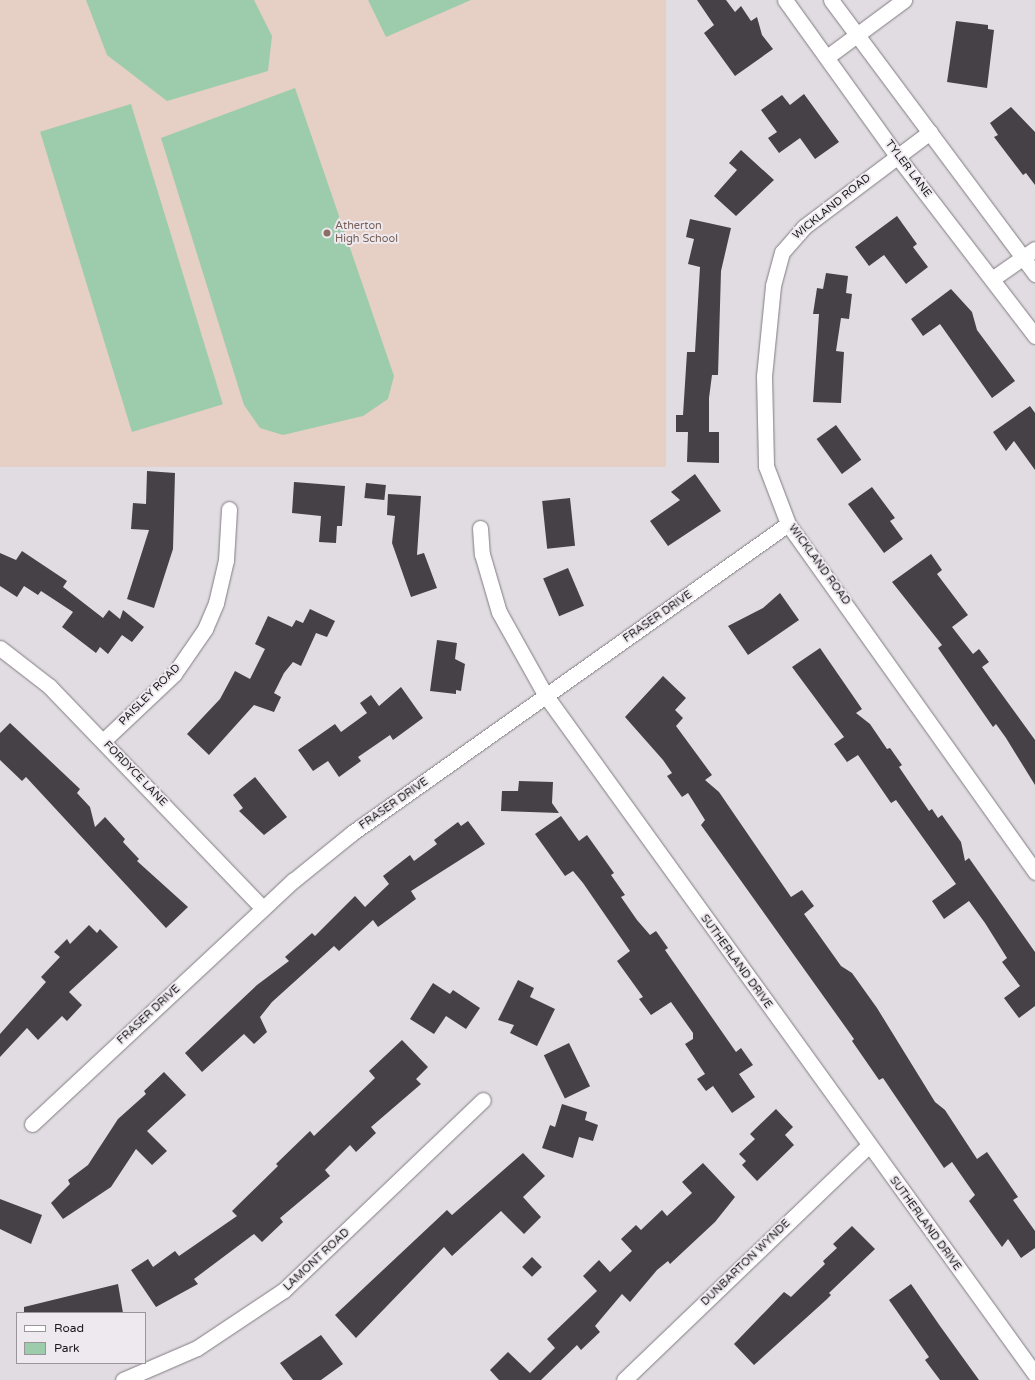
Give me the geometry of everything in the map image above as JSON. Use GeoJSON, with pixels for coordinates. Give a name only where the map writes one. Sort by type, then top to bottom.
{"type":"FeatureCollection","features":[{"type":"Feature","properties":{"kind":"street","name":"TYLER LANE"},"geometry":{"type":"LineString","coordinates":[[785,0],[897,156],[1035,336]]}},
{"type":"Feature","properties":{"kind":"street"},"geometry":{"type":"LineString","coordinates":[[831,0],[1035,274]]}},
{"type":"Feature","properties":{"kind":"street"},"geometry":{"type":"LineString","coordinates":[[827,57],[904,0]]}},
{"type":"Feature","properties":{"kind":"street","name":"WICKLAND ROAD"},"geometry":{"type":"LineString","coordinates":[[930,132],[804,227],[790,240],[777,266],[764,376],[762,431],[768,476],[788,524],[1035,872]]}},
{"type":"Feature","properties":{"kind":"street"},"geometry":{"type":"LineString","coordinates":[[992,279],[1035,248]]}},
{"type":"Feature","properties":{"kind":"street","name":"PAISLEY ROAD"},"geometry":{"type":"LineString","coordinates":[[103,741],[174,674],[205,629],[216,603],[226,560],[229,509]]}},
{"type":"Feature","properties":{"kind":"street","name":"FRASER DRIVE"},"geometry":{"type":"LineString","coordinates":[[32,1124],[264,908],[352,833],[788,524]]}},
{"type":"Feature","properties":{"kind":"street","name":"SUTHERLAND DRIVE"},"geometry":{"type":"LineString","coordinates":[[480,528],[482,554],[499,612],[546,696],[868,1146],[1035,1374]]}},
{"type":"Feature","properties":{"kind":"street","name":"FORDYCE LANE"},"geometry":{"type":"LineString","coordinates":[[0,648],[49,686],[264,908]]}},
{"type":"Feature","properties":{"kind":"street","name":"LAMONT ROAD"},"geometry":{"type":"LineString","coordinates":[[123,1380],[197,1348],[284,1290],[483,1100]]}},
{"type":"Feature","properties":{"kind":"street","name":"DUNBARTON WYNDE"},"geometry":{"type":"LineString","coordinates":[[624,1380],[868,1146]]}},
{"type":"Feature","properties":{"kind":"shaded area","name":"Atherton High School"},"geometry":{"type":"Polygon","coordinates":[[[0,0],[666,0],[666,467],[0,467],[0,0]]]}},
{"type":"Feature","properties":{"kind":"green space"},"geometry":{"type":"Polygon","coordinates":[[[86,0],[254,0],[272,36],[268,71],[167,101],[107,55],[86,0]]]}},
{"type":"Feature","properties":{"kind":"green space"},"geometry":{"type":"Polygon","coordinates":[[[368,0],[471,0],[386,37],[368,0]]]}},
{"type":"Feature","properties":{"kind":"green space"},"geometry":{"type":"Polygon","coordinates":[[[295,88],[394,376],[388,399],[363,416],[283,435],[260,428],[244,405],[161,138],[295,88]]]}},
{"type":"Feature","properties":{"kind":"green space"},"geometry":{"type":"Polygon","coordinates":[[[131,104],[223,404],[132,432],[40,132],[131,104]]]}},
{"type":"Feature","properties":{"kind":"building"},"geometry":{"type":"Polygon","coordinates":[[[697,0],[726,0],[735,12],[741,6],[751,21],[757,17],[762,35],[773,49],[735,76],[704,33],[714,25],[697,0]]]}},
{"type":"Feature","properties":{"kind":"building"},"geometry":{"type":"Polygon","coordinates":[[[956,21],[988,25],[988,29],[994,30],[987,88],[947,82],[956,21]]]}},
{"type":"Feature","properties":{"kind":"building"},"geometry":{"type":"Polygon","coordinates":[[[804,94],[839,142],[815,159],[800,138],[779,153],[768,138],[777,132],[761,110],[782,95],[790,105],[804,94]]]}},
{"type":"Feature","properties":{"kind":"building"},"geometry":{"type":"Polygon","coordinates":[[[1011,107],[1035,132],[1035,185],[1026,173],[1023,175],[994,137],[998,135],[990,123],[1011,107]]]}},
{"type":"Feature","properties":{"kind":"building"},"geometry":{"type":"Polygon","coordinates":[[[741,150],[774,180],[736,216],[714,196],[737,170],[729,163],[741,150]]]}},
{"type":"Feature","properties":{"kind":"building"},"geometry":{"type":"Polygon","coordinates":[[[897,216],[917,244],[913,247],[928,267],[906,284],[884,255],[869,266],[855,247],[897,216]]]}},
{"type":"Feature","properties":{"kind":"building"},"geometry":{"type":"Polygon","coordinates":[[[690,219],[731,228],[721,271],[718,375],[712,375],[709,398],[709,432],[719,432],[719,463],[687,462],[688,432],[676,432],[676,415],[683,415],[687,352],[695,352],[700,267],[688,264],[694,239],[686,237],[690,219]]]}},
{"type":"Feature","properties":{"kind":"building"},"geometry":{"type":"Polygon","coordinates":[[[826,273],[848,276],[846,293],[852,294],[849,319],[841,318],[836,351],[844,352],[841,403],[813,402],[819,314],[813,314],[817,288],[823,289],[826,273]]]}},
{"type":"Feature","properties":{"kind":"building"},"geometry":{"type":"Polygon","coordinates":[[[951,289],[972,312],[977,330],[1015,381],[992,398],[940,324],[923,336],[911,319],[951,289]]]}},
{"type":"Feature","properties":{"kind":"building"},"geometry":{"type":"Polygon","coordinates":[[[1030,406],[1035,413],[1035,470],[1014,441],[1006,451],[993,432],[1030,406]]]}},
{"type":"Feature","properties":{"kind":"building"},"geometry":{"type":"Polygon","coordinates":[[[836,425],[861,460],[842,474],[817,439],[836,425]]]}},
{"type":"Feature","properties":{"kind":"building"},"geometry":{"type":"Polygon","coordinates":[[[147,471],[175,473],[173,549],[154,608],[127,599],[149,530],[131,529],[133,503],[146,504],[147,471]]]}},
{"type":"Feature","properties":{"kind":"building"},"geometry":{"type":"Polygon","coordinates":[[[695,474],[721,511],[668,546],[650,521],[680,500],[671,492],[695,474]]]}},
{"type":"Feature","properties":{"kind":"building"},"geometry":{"type":"Polygon","coordinates":[[[294,482],[345,486],[342,526],[337,526],[336,543],[319,542],[321,516],[292,513],[294,482]]]}},
{"type":"Feature","properties":{"kind":"building"},"geometry":{"type":"Polygon","coordinates":[[[366,483],[386,485],[384,500],[364,498],[366,483]]]}},
{"type":"Feature","properties":{"kind":"building"},"geometry":{"type":"Polygon","coordinates":[[[872,487],[895,518],[890,521],[903,539],[884,553],[848,504],[872,487]]]}},
{"type":"Feature","properties":{"kind":"building"},"geometry":{"type":"Polygon","coordinates":[[[388,494],[421,496],[417,555],[424,553],[437,588],[411,597],[392,543],[395,516],[387,515],[388,494]]]}},
{"type":"Feature","properties":{"kind":"building"},"geometry":{"type":"Polygon","coordinates":[[[570,498],[575,546],[547,549],[542,501],[570,498]]]}},
{"type":"Feature","properties":{"kind":"building"},"geometry":{"type":"Polygon","coordinates":[[[22,551],[67,581],[63,587],[103,618],[109,610],[120,619],[123,610],[144,627],[132,642],[122,635],[108,654],[100,647],[96,653],[62,627],[73,612],[41,591],[38,595],[24,586],[17,597],[0,586],[0,553],[16,560],[22,551]]]}},
{"type":"Feature","properties":{"kind":"building"},"geometry":{"type":"Polygon","coordinates":[[[931,554],[942,570],[937,574],[968,615],[952,627],[973,654],[979,649],[989,662],[982,667],[1035,740],[1035,785],[1006,738],[996,724],[993,727],[938,648],[942,645],[892,582],[931,554]]]}},
{"type":"Feature","properties":{"kind":"building"},"geometry":{"type":"Polygon","coordinates":[[[568,568],[584,606],[559,616],[543,579],[568,568]]]}},
{"type":"Feature","properties":{"kind":"building"},"geometry":{"type":"Polygon","coordinates":[[[780,593],[799,620],[748,655],[728,626],[763,608],[780,593]]]}},
{"type":"Feature","properties":{"kind":"building"},"geometry":{"type":"Polygon","coordinates":[[[310,609],[335,621],[327,637],[316,633],[301,666],[293,662],[284,673],[274,693],[281,697],[274,712],[254,705],[209,755],[187,734],[220,699],[235,671],[250,679],[265,649],[255,644],[268,616],[292,627],[296,620],[303,623],[310,609]]]}},
{"type":"Feature","properties":{"kind":"building"},"geometry":{"type":"Polygon","coordinates":[[[437,640],[457,643],[455,659],[465,664],[461,691],[456,690],[456,694],[430,691],[437,640]]]}},
{"type":"Feature","properties":{"kind":"building"},"geometry":{"type":"Polygon","coordinates":[[[820,648],[862,709],[856,713],[870,724],[887,749],[890,748],[902,765],[899,767],[929,811],[932,809],[938,818],[942,815],[961,842],[965,861],[969,858],[1035,952],[1035,1006],[1019,1018],[1004,998],[1020,986],[1002,962],[1007,958],[985,923],[969,901],[944,919],[932,901],[956,884],[896,800],[891,803],[858,755],[847,762],[834,744],[844,737],[792,667],[820,648]]]}},
{"type":"Feature","properties":{"kind":"building"},"geometry":{"type":"Polygon","coordinates":[[[663,676],[686,698],[675,710],[683,718],[676,726],[712,775],[705,780],[719,792],[791,897],[802,890],[814,906],[804,914],[841,966],[852,973],[877,1008],[935,1102],[945,1110],[977,1159],[987,1152],[1018,1197],[1013,1200],[1035,1231],[1035,1248],[1021,1258],[1008,1239],[1002,1247],[969,1201],[975,1195],[952,1162],[944,1168],[883,1078],[879,1080],[852,1041],[854,1039],[701,825],[705,820],[688,793],[682,797],[667,776],[672,773],[663,760],[625,717],[663,676]]]}},
{"type":"Feature","properties":{"kind":"building"},"geometry":{"type":"Polygon","coordinates":[[[401,687],[423,718],[393,740],[390,735],[358,757],[361,761],[339,777],[328,761],[313,771],[298,750],[335,724],[341,732],[367,713],[360,703],[371,695],[379,706],[401,687]]]}},
{"type":"Feature","properties":{"kind":"building"},"geometry":{"type":"Polygon","coordinates":[[[10,723],[80,789],[77,793],[90,807],[95,827],[105,817],[125,839],[123,842],[139,859],[137,861],[188,907],[166,928],[26,777],[22,781],[0,760],[0,733],[10,723]]]}},
{"type":"Feature","properties":{"kind":"building"},"geometry":{"type":"Polygon","coordinates":[[[255,777],[287,817],[264,835],[239,811],[243,808],[233,795],[255,777]]]}},
{"type":"Feature","properties":{"kind":"building"},"geometry":{"type":"Polygon","coordinates":[[[519,781],[553,782],[552,803],[559,813],[501,811],[502,791],[518,791],[519,781]]]}},
{"type":"Feature","properties":{"kind":"building"},"geometry":{"type":"Polygon","coordinates":[[[561,816],[579,841],[587,835],[614,873],[611,875],[625,895],[621,897],[637,920],[650,935],[656,931],[668,948],[665,950],[736,1052],[741,1048],[753,1065],[739,1074],[755,1097],[732,1113],[713,1086],[706,1091],[697,1079],[705,1074],[685,1044],[693,1039],[693,1033],[671,1002],[651,1015],[639,999],[643,997],[617,961],[630,951],[583,883],[573,871],[565,876],[535,834],[561,816]]]}},
{"type":"Feature","properties":{"kind":"building"},"geometry":{"type":"Polygon","coordinates":[[[468,821],[485,844],[411,891],[416,899],[378,927],[373,920],[339,951],[334,946],[272,1002],[260,1017],[267,1032],[254,1044],[244,1034],[202,1072],[185,1053],[257,985],[289,961],[285,957],[312,933],[315,936],[355,896],[365,907],[389,884],[383,876],[410,855],[414,861],[437,844],[434,840],[458,822],[461,826],[468,821]]]}},
{"type":"Feature","properties":{"kind":"building"},"geometry":{"type":"Polygon","coordinates":[[[89,925],[97,933],[100,929],[118,947],[69,992],[82,1005],[67,1021],[62,1016],[38,1040],[27,1028],[0,1057],[0,1034],[46,982],[41,977],[60,957],[54,952],[67,939],[70,944],[89,925]]]}},
{"type":"Feature","properties":{"kind":"building"},"geometry":{"type":"Polygon","coordinates":[[[518,980],[534,988],[530,997],[555,1009],[537,1046],[510,1033],[514,1025],[498,1020],[518,980]]]}},
{"type":"Feature","properties":{"kind":"building"},"geometry":{"type":"Polygon","coordinates":[[[433,983],[450,994],[453,990],[480,1008],[466,1029],[446,1016],[434,1034],[410,1019],[433,983]]]}},
{"type":"Feature","properties":{"kind":"building"},"geometry":{"type":"Polygon","coordinates":[[[402,1040],[428,1067],[416,1079],[421,1084],[371,1127],[376,1133],[356,1152],[350,1145],[325,1170],[330,1176],[280,1218],[283,1222],[262,1242],[254,1234],[194,1279],[198,1284],[156,1307],[131,1270],[148,1259],[153,1267],[175,1251],[179,1256],[237,1216],[232,1211],[278,1166],[276,1164],[310,1131],[314,1136],[375,1078],[369,1071],[402,1040]]]}},
{"type":"Feature","properties":{"kind":"building"},"geometry":{"type":"Polygon","coordinates":[[[569,1043],[590,1086],[565,1098],[544,1055],[569,1043]]]}},
{"type":"Feature","properties":{"kind":"building"},"geometry":{"type":"Polygon","coordinates":[[[164,1072],[186,1095],[147,1131],[167,1151],[152,1165],[136,1149],[111,1187],[63,1219],[51,1203],[70,1184],[68,1180],[88,1165],[118,1119],[146,1094],[144,1091],[164,1072]]]}},
{"type":"Feature","properties":{"kind":"building"},"geometry":{"type":"Polygon","coordinates":[[[562,1104],[587,1112],[585,1120],[598,1125],[593,1141],[579,1137],[573,1158],[542,1148],[550,1125],[555,1127],[562,1104]]]}},
{"type":"Feature","properties":{"kind":"building"},"geometry":{"type":"Polygon","coordinates":[[[776,1109],[793,1127],[785,1135],[794,1145],[757,1181],[742,1165],[746,1161],[739,1154],[755,1139],[750,1134],[776,1109]]]}},
{"type":"Feature","properties":{"kind":"building"},"geometry":{"type":"Polygon","coordinates":[[[523,1153],[545,1176],[523,1197],[541,1217],[524,1234],[501,1211],[452,1256],[444,1247],[356,1338],[335,1315],[447,1210],[452,1215],[523,1153]]]}},
{"type":"Feature","properties":{"kind":"building"},"geometry":{"type":"Polygon","coordinates":[[[703,1163],[735,1197],[715,1222],[670,1264],[668,1261],[657,1270],[630,1302],[622,1294],[595,1326],[600,1332],[581,1350],[577,1345],[541,1380],[499,1380],[490,1370],[508,1352],[530,1373],[555,1348],[547,1339],[597,1291],[583,1276],[599,1260],[610,1272],[632,1251],[621,1239],[636,1225],[641,1230],[662,1210],[667,1216],[692,1193],[682,1182],[703,1163]]]}},
{"type":"Feature","properties":{"kind":"building"},"geometry":{"type":"Polygon","coordinates":[[[0,1199],[42,1215],[31,1244],[0,1229],[0,1199]]]}},
{"type":"Feature","properties":{"kind":"building"},"geometry":{"type":"Polygon","coordinates":[[[852,1226],[875,1249],[829,1293],[831,1295],[826,1300],[754,1365],[734,1344],[784,1292],[791,1297],[825,1264],[823,1261],[837,1248],[833,1244],[852,1226]]]}},
{"type":"Feature","properties":{"kind":"building"},"geometry":{"type":"Polygon","coordinates":[[[532,1257],[542,1267],[532,1277],[522,1267],[532,1257]]]}},
{"type":"Feature","properties":{"kind":"building"},"geometry":{"type":"Polygon","coordinates":[[[118,1284],[123,1312],[24,1312],[24,1307],[118,1284]]]}},
{"type":"Feature","properties":{"kind":"building"},"geometry":{"type":"Polygon","coordinates":[[[911,1284],[979,1380],[940,1380],[925,1360],[929,1357],[889,1300],[911,1284]]]}},
{"type":"Feature","properties":{"kind":"building"},"geometry":{"type":"Polygon","coordinates":[[[321,1335],[343,1364],[321,1380],[293,1380],[280,1363],[321,1335]]]}},
{"type":"Feature","properties":{"kind":"place","name":"Atherton High School"},"geometry":{"type":"Point","coordinates":[327,233]}}]}
